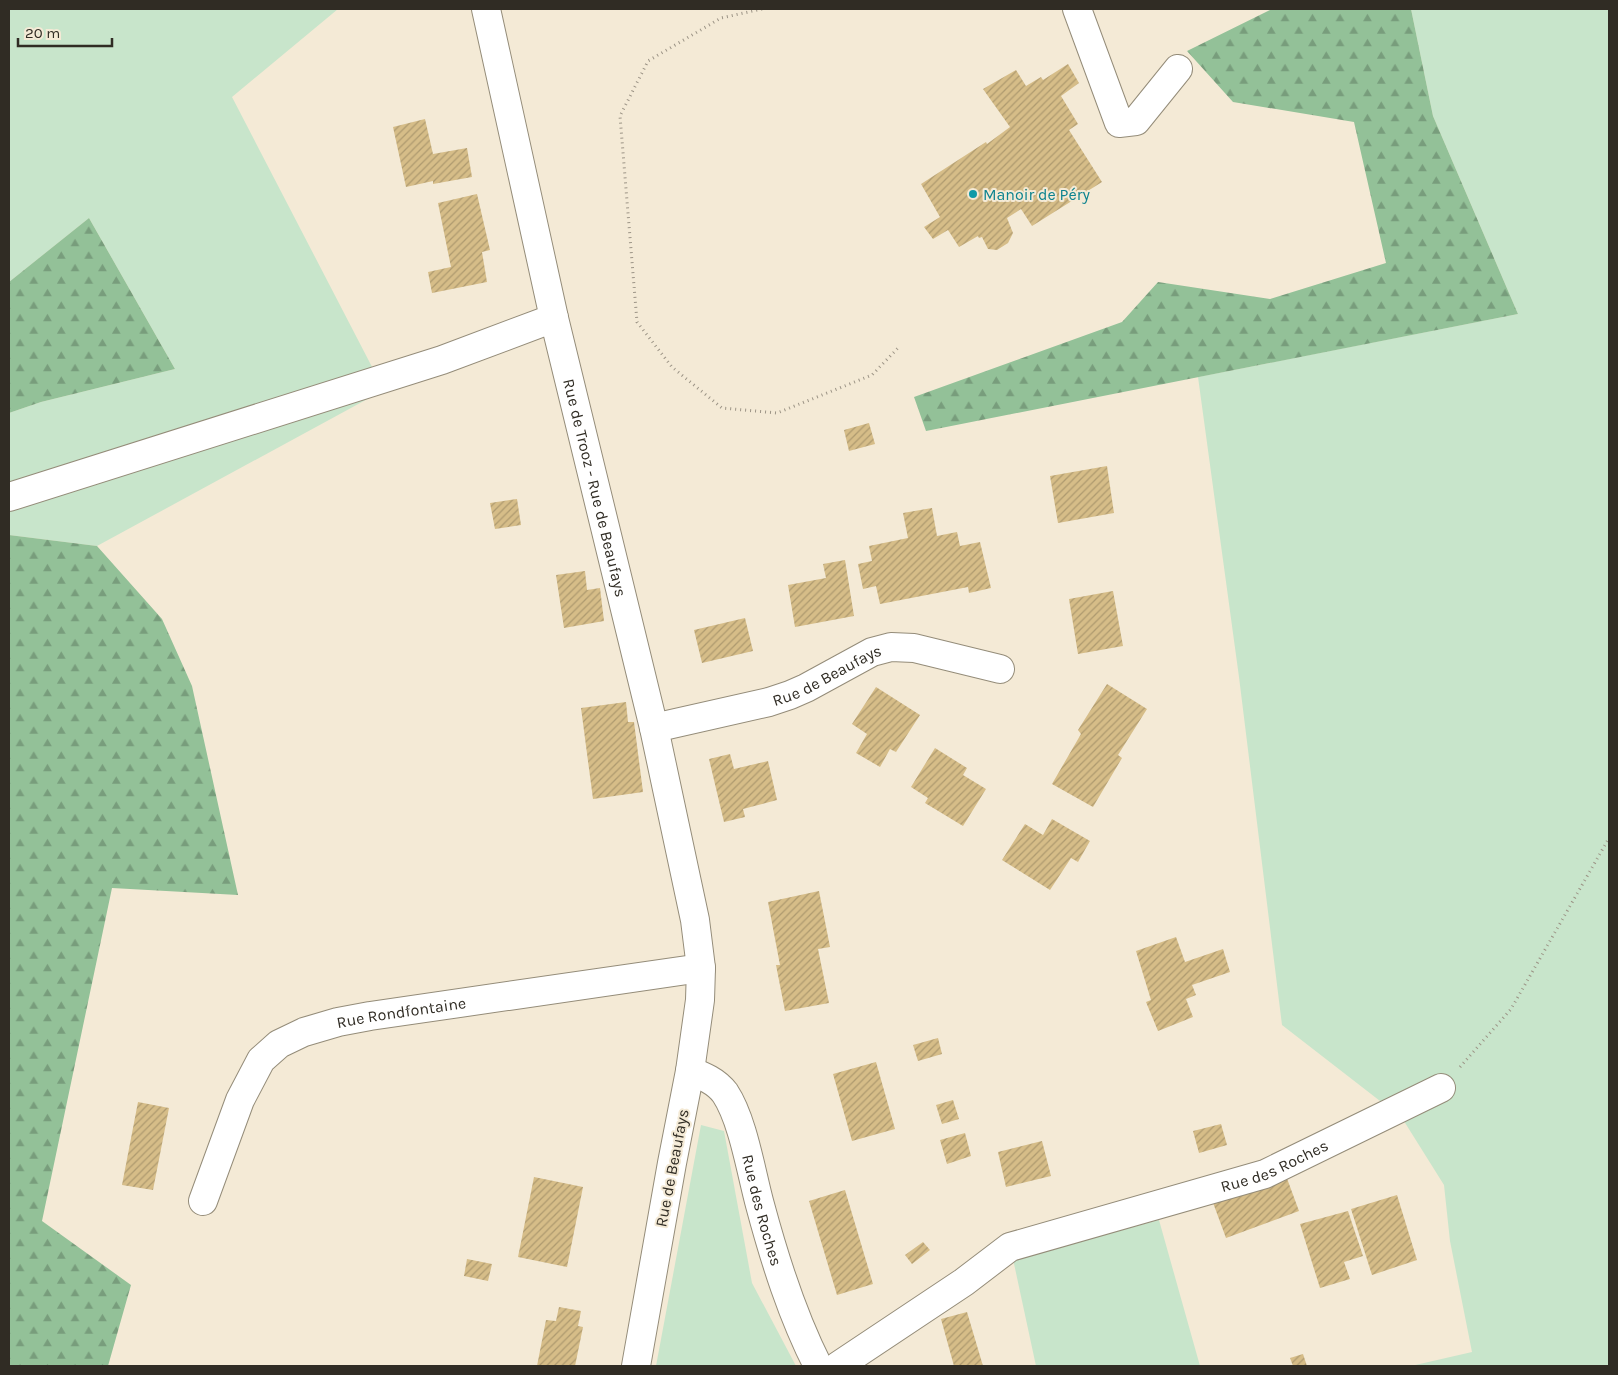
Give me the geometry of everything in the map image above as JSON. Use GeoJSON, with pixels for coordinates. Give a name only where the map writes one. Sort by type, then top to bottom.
{"type":"FeatureCollection","features":[{"type":"Feature","properties":{"kind":"street","name":"Rue de Trooz - Rue de Beaufays"},"geometry":{"type":"LineString","coordinates":[[486,9],[554,318],[654,728],[695,920],[701,968]]}},
{"type":"Feature","properties":{"kind":"street"},"geometry":{"type":"LineString","coordinates":[[1077,9],[1118,123],[1136,121],[1178,69]]}},
{"type":"Feature","properties":{"kind":"street"},"geometry":{"type":"LineString","coordinates":[[9,497],[442,360],[554,318]]}},
{"type":"Feature","properties":{"kind":"street","name":"Rue de Beaufays"},"geometry":{"type":"LineString","coordinates":[[654,728],[790,696],[872,652],[891,648],[914,648],[1000,669]]}},
{"type":"Feature","properties":{"kind":"street","name":"Rue de Beaufays"},"geometry":{"type":"LineString","coordinates":[[636,1366],[690,1070],[700,1000],[701,968]]}},
{"type":"Feature","properties":{"kind":"street","name":"Rue Rondfontaine"},"geometry":{"type":"LineString","coordinates":[[203,1201],[240,1100],[261,1060],[279,1044],[304,1032],[338,1022],[370,1016],[701,968]]}},
{"type":"Feature","properties":{"kind":"street","name":"Rue des Roches"},"geometry":{"type":"LineString","coordinates":[[690,1070],[708,1077],[724,1092],[736,1113],[772,1253],[801,1334],[818,1366]]}},
{"type":"Feature","properties":{"kind":"street","name":"Rue des Roches"},"geometry":{"type":"LineString","coordinates":[[838,1366],[964,1282],[1010,1247],[1264,1174],[1441,1088]]}},
{"type":"Feature","properties":{"kind":"path"},"geometry":{"type":"LineString","coordinates":[[762,9],[721,18],[648,61],[620,116],[636,322],[672,367],[722,408],[777,413],[872,375],[898,348]]}},
{"type":"Feature","properties":{"kind":"path"},"geometry":{"type":"LineString","coordinates":[[1441,1088],[1511,1009],[1609,838]]}},
{"type":"Feature","properties":{"kind":"green space"},"geometry":{"type":"Polygon","coordinates":[[[9,9],[338,9],[232,97],[384,390],[97,546],[9,535],[9,413],[41,402],[175,369],[89,218],[9,282],[9,9]]]}},
{"type":"Feature","properties":{"kind":"green space"},"geometry":{"type":"Polygon","coordinates":[[[1272,9],[1411,9],[1433,116],[1518,314],[926,431],[914,397],[1122,322],[1158,282],[1270,299],[1386,263],[1354,122],[1233,102],[1187,51],[1272,9]]]}},
{"type":"Feature","properties":{"kind":"green space"},"geometry":{"type":"Polygon","coordinates":[[[1411,9],[1609,9],[1609,1366],[1411,1366],[1472,1352],[1450,1241],[1444,1185],[1402,1118],[1282,1025],[1239,677],[1198,377],[1518,314],[1433,116],[1411,9]]]}},
{"type":"Feature","properties":{"kind":"green space"},"geometry":{"type":"Polygon","coordinates":[[[89,218],[175,369],[41,402],[9,413],[9,282],[89,218]]]}},
{"type":"Feature","properties":{"kind":"green space"},"geometry":{"type":"Polygon","coordinates":[[[9,535],[97,546],[162,619],[192,686],[238,895],[112,888],[42,1221],[131,1285],[108,1366],[9,1366],[9,535]]]}},
{"type":"Feature","properties":{"kind":"green space"},"geometry":{"type":"Polygon","coordinates":[[[701,1125],[724,1131],[752,1283],[796,1366],[656,1366],[701,1125]]]}},
{"type":"Feature","properties":{"kind":"green space"},"geometry":{"type":"Polygon","coordinates":[[[1159,1220],[1200,1366],[1036,1366],[1013,1259],[1159,1220]]]}},
{"type":"Feature","properties":{"kind":"building"},"geometry":{"type":"Polygon","coordinates":[[[1068,64],[1079,83],[1061,96],[1078,124],[1069,130],[1102,182],[1032,226],[1021,209],[1007,218],[1013,233],[1008,243],[997,250],[988,249],[982,237],[979,238],[978,236],[959,247],[948,230],[933,239],[924,227],[940,217],[921,184],[986,142],[987,144],[1010,127],[983,89],[1016,70],[1026,86],[1041,77],[1043,80],[1068,64]]]}},
{"type":"Feature","properties":{"kind":"building"},"geometry":{"type":"Polygon","coordinates":[[[425,119],[433,154],[467,148],[472,177],[433,184],[433,181],[406,187],[393,127],[425,119]]]}},
{"type":"Feature","properties":{"kind":"building"},"geometry":{"type":"Polygon","coordinates":[[[477,194],[490,250],[482,252],[487,282],[432,293],[428,272],[451,267],[438,203],[477,194]]]}},
{"type":"Feature","properties":{"kind":"building"},"geometry":{"type":"Polygon","coordinates":[[[869,423],[875,444],[849,451],[844,430],[869,423]]]}},
{"type":"Feature","properties":{"kind":"building"},"geometry":{"type":"Polygon","coordinates":[[[1107,466],[1114,513],[1058,523],[1050,476],[1107,466]]]}},
{"type":"Feature","properties":{"kind":"building"},"geometry":{"type":"Polygon","coordinates":[[[517,499],[521,525],[495,529],[490,503],[517,499]]]}},
{"type":"Feature","properties":{"kind":"building"},"geometry":{"type":"Polygon","coordinates":[[[932,508],[937,536],[957,532],[960,546],[980,542],[991,588],[969,593],[968,587],[880,604],[876,586],[863,589],[858,564],[872,561],[869,546],[908,538],[903,513],[932,508]]]}},
{"type":"Feature","properties":{"kind":"building"},"geometry":{"type":"Polygon","coordinates":[[[845,560],[854,616],[795,627],[788,585],[826,578],[823,564],[845,560]]]}},
{"type":"Feature","properties":{"kind":"building"},"geometry":{"type":"Polygon","coordinates":[[[585,571],[587,590],[600,588],[604,621],[564,628],[556,575],[585,571]]]}},
{"type":"Feature","properties":{"kind":"building"},"geometry":{"type":"Polygon","coordinates":[[[1113,591],[1123,646],[1078,654],[1069,599],[1113,591]]]}},
{"type":"Feature","properties":{"kind":"building"},"geometry":{"type":"Polygon","coordinates":[[[745,618],[753,651],[702,663],[694,630],[745,618]]]}},
{"type":"Feature","properties":{"kind":"building"},"geometry":{"type":"Polygon","coordinates":[[[1107,684],[1147,709],[1118,755],[1122,758],[1093,807],[1052,784],[1081,734],[1078,730],[1107,684]]]}},
{"type":"Feature","properties":{"kind":"building"},"geometry":{"type":"Polygon","coordinates":[[[876,687],[920,715],[896,752],[890,749],[880,767],[856,753],[867,734],[852,724],[876,687]]]}},
{"type":"Feature","properties":{"kind":"building"},"geometry":{"type":"Polygon","coordinates":[[[626,702],[628,722],[634,722],[643,792],[593,799],[581,708],[626,702]]]}},
{"type":"Feature","properties":{"kind":"building"},"geometry":{"type":"Polygon","coordinates":[[[935,748],[967,768],[963,775],[986,789],[963,826],[925,803],[928,798],[911,787],[935,748]]]}},
{"type":"Feature","properties":{"kind":"building"},"geometry":{"type":"Polygon","coordinates":[[[730,754],[734,769],[768,761],[777,800],[743,809],[745,817],[724,822],[709,759],[730,754]]]}},
{"type":"Feature","properties":{"kind":"building"},"geometry":{"type":"Polygon","coordinates":[[[1052,819],[1090,841],[1078,862],[1071,858],[1050,890],[1002,860],[1025,824],[1043,835],[1052,819]]]}},
{"type":"Feature","properties":{"kind":"building"},"geometry":{"type":"Polygon","coordinates":[[[819,891],[830,947],[818,949],[829,1003],[785,1011],[776,965],[780,965],[768,902],[819,891]]]}},
{"type":"Feature","properties":{"kind":"building"},"geometry":{"type":"Polygon","coordinates":[[[1176,937],[1185,962],[1223,949],[1230,972],[1192,985],[1196,995],[1186,999],[1193,1017],[1158,1031],[1146,1002],[1151,1000],[1136,951],[1176,937]]]}},
{"type":"Feature","properties":{"kind":"building"},"geometry":{"type":"Polygon","coordinates":[[[938,1038],[942,1054],[918,1061],[913,1045],[938,1038]]]}},
{"type":"Feature","properties":{"kind":"building"},"geometry":{"type":"Polygon","coordinates":[[[876,1062],[895,1129],[852,1141],[833,1074],[876,1062]]]}},
{"type":"Feature","properties":{"kind":"building"},"geometry":{"type":"Polygon","coordinates":[[[953,1100],[959,1119],[942,1124],[936,1105],[953,1100]]]}},
{"type":"Feature","properties":{"kind":"building"},"geometry":{"type":"Polygon","coordinates":[[[138,1102],[169,1108],[153,1190],[122,1185],[138,1102]]]}},
{"type":"Feature","properties":{"kind":"building"},"geometry":{"type":"Polygon","coordinates":[[[1221,1124],[1227,1145],[1199,1153],[1193,1131],[1221,1124]]]}},
{"type":"Feature","properties":{"kind":"building"},"geometry":{"type":"Polygon","coordinates":[[[965,1133],[971,1156],[947,1164],[940,1140],[965,1133]]]}},
{"type":"Feature","properties":{"kind":"building"},"geometry":{"type":"Polygon","coordinates":[[[1042,1141],[1051,1176],[1006,1187],[998,1152],[1042,1141]]]}},
{"type":"Feature","properties":{"kind":"building"},"geometry":{"type":"Polygon","coordinates":[[[1285,1173],[1299,1211],[1226,1238],[1212,1200],[1285,1173]]]}},
{"type":"Feature","properties":{"kind":"building"},"geometry":{"type":"Polygon","coordinates":[[[534,1177],[583,1187],[567,1267],[518,1257],[534,1177]]]}},
{"type":"Feature","properties":{"kind":"building"},"geometry":{"type":"Polygon","coordinates":[[[845,1190],[873,1284],[837,1295],[809,1201],[845,1190]]]}},
{"type":"Feature","properties":{"kind":"building"},"geometry":{"type":"Polygon","coordinates":[[[1397,1195],[1417,1260],[1372,1275],[1351,1209],[1397,1195]]]}},
{"type":"Feature","properties":{"kind":"building"},"geometry":{"type":"Polygon","coordinates":[[[1348,1211],[1363,1256],[1344,1262],[1350,1279],[1320,1288],[1300,1224],[1348,1211]]]}},
{"type":"Feature","properties":{"kind":"building"},"geometry":{"type":"Polygon","coordinates":[[[923,1242],[930,1250],[912,1264],[905,1255],[923,1242]]]}},
{"type":"Feature","properties":{"kind":"building"},"geometry":{"type":"Polygon","coordinates":[[[467,1259],[492,1264],[488,1281],[464,1276],[467,1259]]]}},
{"type":"Feature","properties":{"kind":"building"},"geometry":{"type":"Polygon","coordinates":[[[559,1307],[581,1311],[578,1326],[583,1327],[575,1366],[537,1366],[546,1320],[556,1321],[559,1307]]]}},
{"type":"Feature","properties":{"kind":"building"},"geometry":{"type":"Polygon","coordinates":[[[967,1312],[983,1366],[954,1366],[941,1319],[967,1312]]]}},
{"type":"Feature","properties":{"kind":"building"},"geometry":{"type":"Polygon","coordinates":[[[1303,1354],[1307,1366],[1293,1366],[1290,1358],[1303,1354]]]}},
{"type":"Feature","properties":{"kind":"place","name":"Manoir de Péry"},"geometry":{"type":"Point","coordinates":[973,194]}}]}
